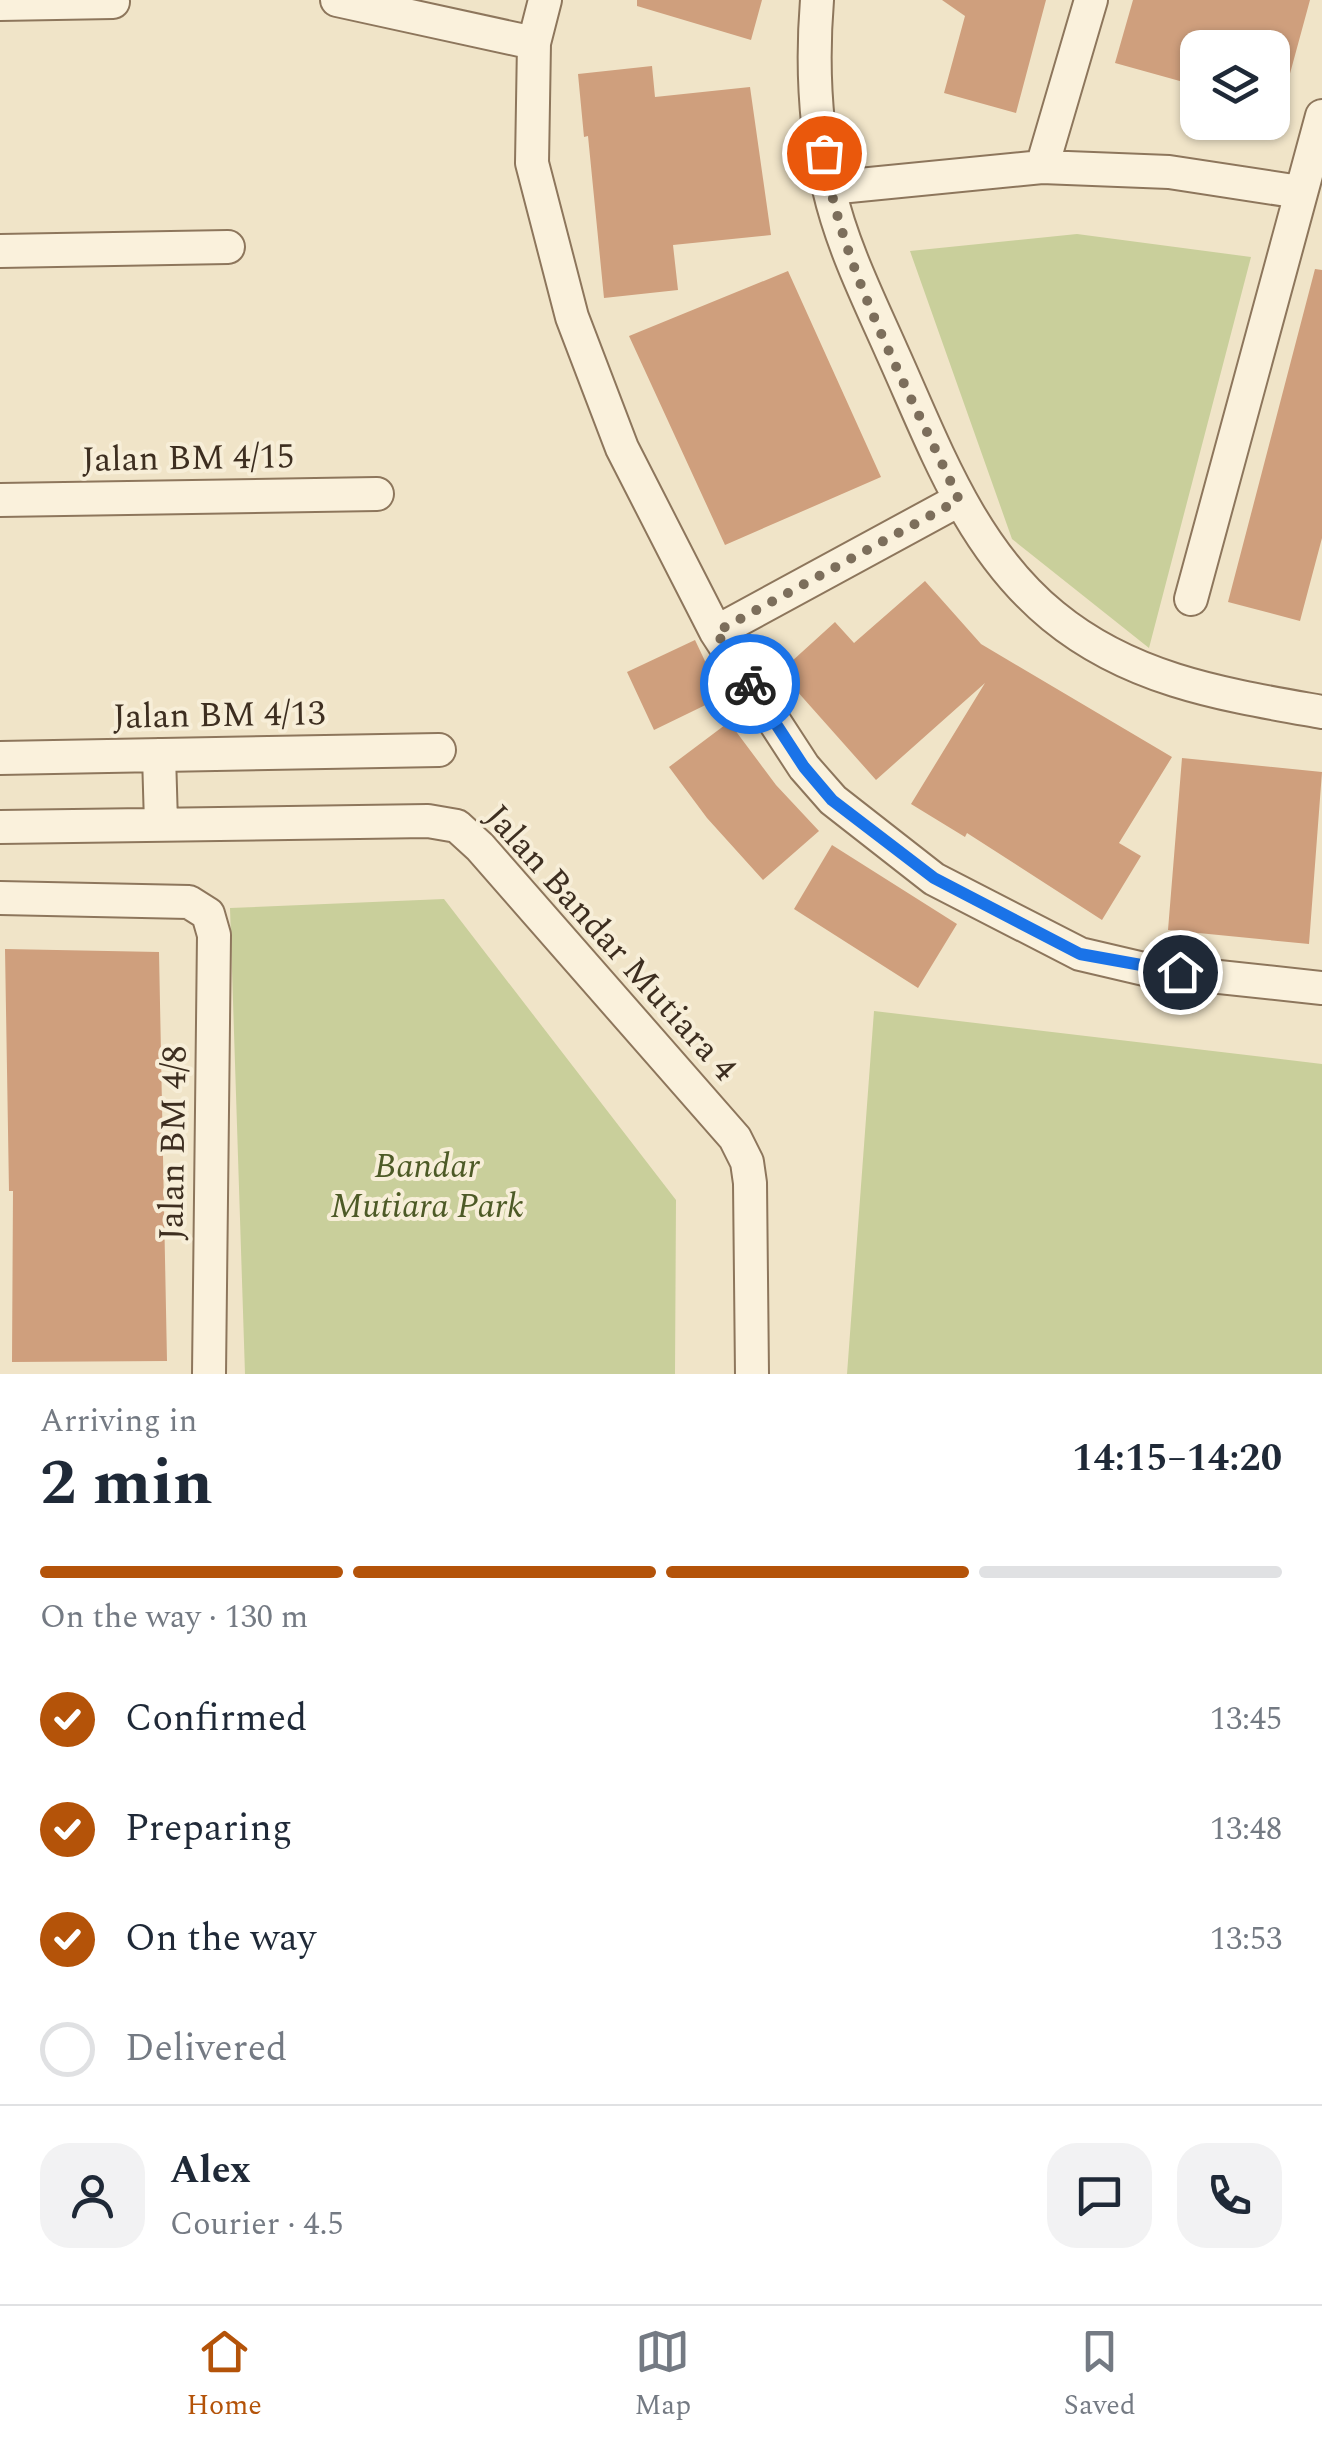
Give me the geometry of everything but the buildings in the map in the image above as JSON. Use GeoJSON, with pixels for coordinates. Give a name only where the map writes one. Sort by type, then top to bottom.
{"type":"FeatureCollection","features":[{"type":"Feature","properties":{"kind":"street"},"geometry":{"type":"LineString","coordinates":[[337,0],[534,43]]}},
{"type":"Feature","properties":{"kind":"street"},"geometry":{"type":"LineString","coordinates":[[546,0],[534,43],[532,163],[572,317],[622,448],[716,632],[804,767],[832,800],[934,878],[1080,954],[1144,969],[1322,988]]}},
{"type":"Feature","properties":{"kind":"street"},"geometry":{"type":"LineString","coordinates":[[817,0],[814,83],[829,188],[842,236],[959,500],[1006,572],[1055,618],[1170,682],[1322,712]]}},
{"type":"Feature","properties":{"kind":"street"},"geometry":{"type":"LineString","coordinates":[[1042,166],[1092,0]]}},
{"type":"Feature","properties":{"kind":"street"},"geometry":{"type":"LineString","coordinates":[[0,4],[113,2]]}},
{"type":"Feature","properties":{"kind":"street"},"geometry":{"type":"LineString","coordinates":[[1191,599],[1322,116]]}},
{"type":"Feature","properties":{"kind":"street"},"geometry":{"type":"LineString","coordinates":[[829,188],[1042,166],[1169,172],[1300,192]]}},
{"type":"Feature","properties":{"kind":"street"},"geometry":{"type":"LineString","coordinates":[[0,250],[228,246]]}},
{"type":"Feature","properties":{"kind":"street","name":"Jalan BM 4/15"},"geometry":{"type":"LineString","coordinates":[[0,500],[378,494]]}},
{"type":"Feature","properties":{"kind":"street"},"geometry":{"type":"LineString","coordinates":[[716,632],[959,500]]}},
{"type":"Feature","properties":{"kind":"street","name":"Jalan BM 4/13"},"geometry":{"type":"LineString","coordinates":[[0,758],[439,750]]}},
{"type":"Feature","properties":{"kind":"street"},"geometry":{"type":"LineString","coordinates":[[159,755],[161,823]]}},
{"type":"Feature","properties":{"kind":"street","name":"Jalan Bandar Mutiara 4"},"geometry":{"type":"LineString","coordinates":[[0,826],[428,821],[457,826],[735,1138],[747,1162],[750,1182],[752,1374]]}},
{"type":"Feature","properties":{"kind":"street","name":"Jalan BM 4/8"},"geometry":{"type":"LineString","coordinates":[[0,898],[189,902],[208,914],[214,935],[209,1374]]}},
{"type":"Feature","properties":{"kind":"green space"},"geometry":{"type":"Polygon","coordinates":[[[1077,234],[1251,257],[1149,648],[1012,539],[910,251],[1077,234]]]}},
{"type":"Feature","properties":{"kind":"green space","name":"Bandar Mutiara Park"},"geometry":{"type":"Polygon","coordinates":[[[444,899],[676,1200],[675,1374],[245,1374],[230,908],[444,899]]]}},
{"type":"Feature","properties":{"kind":"green space"},"geometry":{"type":"Polygon","coordinates":[[[874,1011],[1322,1064],[1322,1374],[847,1374],[874,1011]]]}},
{"type":"Feature","properties":{"kind":"way so far"},"geometry":{"type":"LineString","coordinates":[[750,684],[716,632],[959,500],[842,236],[824,153]]}},
{"type":"Feature","properties":{"kind":"route"},"geometry":{"type":"LineString","coordinates":[[750,684],[804,767],[832,800],[934,878],[1004,918],[1080,954],[1144,969],[1180,972]]}}]}
